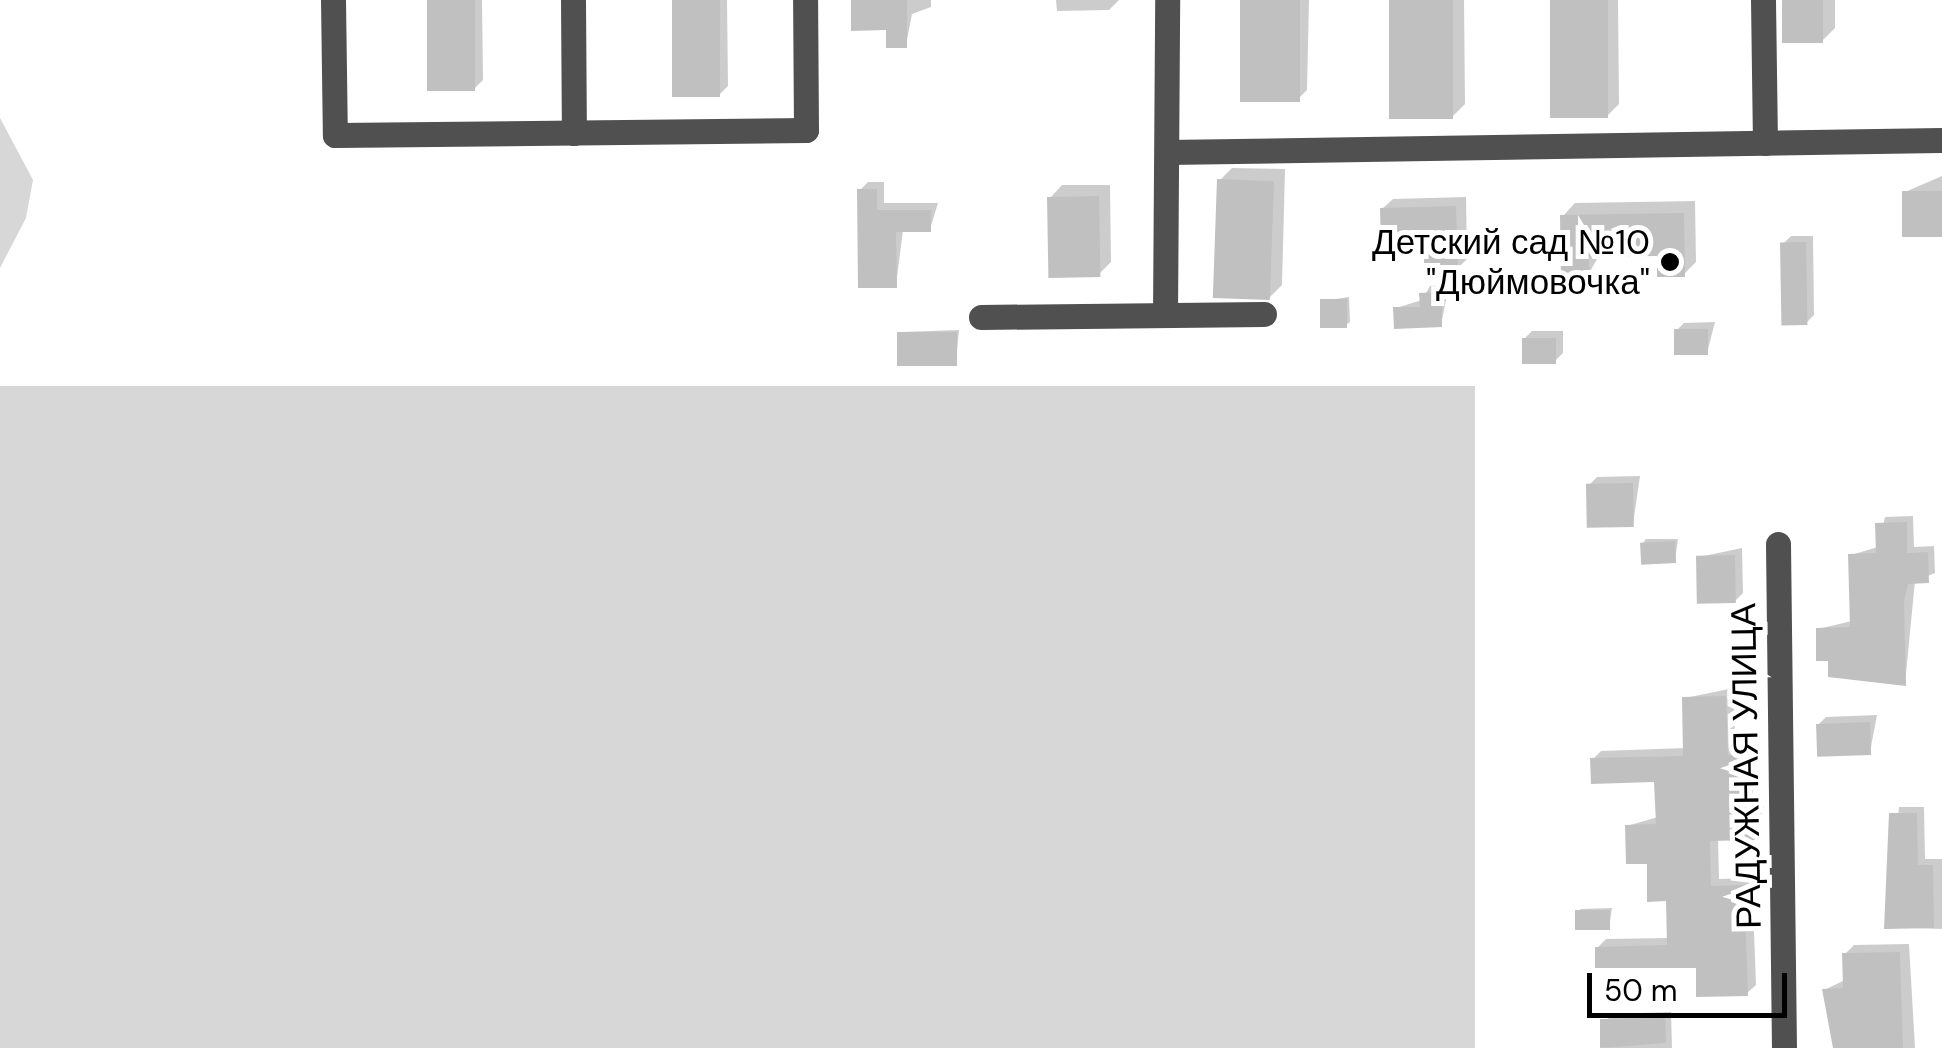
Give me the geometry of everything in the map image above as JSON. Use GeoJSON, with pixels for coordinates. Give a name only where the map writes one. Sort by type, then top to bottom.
{"type":"FeatureCollection","features":[{"type":"Feature","properties":{"kind":"street"},"geometry":{"type":"LineString","coordinates":[[333,0],[335,135],[806,130],[805,0]]}},
{"type":"Feature","properties":{"kind":"street"},"geometry":{"type":"LineString","coordinates":[[573,0],[574,133]]}},
{"type":"Feature","properties":{"kind":"street"},"geometry":{"type":"LineString","coordinates":[[1165,315],[1166,0]]}},
{"type":"Feature","properties":{"kind":"street"},"geometry":{"type":"LineString","coordinates":[[1763,0],[1765,143]]}},
{"type":"Feature","properties":{"kind":"street"},"geometry":{"type":"LineString","coordinates":[[1167,152],[1942,140]]}},
{"type":"Feature","properties":{"kind":"street"},"geometry":{"type":"LineString","coordinates":[[981,317],[1264,314]]}},
{"type":"Feature","properties":{"kind":"street","name":"РАДУЖНАЯ УЛИЦА"},"geometry":{"type":"LineString","coordinates":[[1778,544],[1784,1048]]}},
{"type":"Feature","properties":{"kind":"shaded area"},"geometry":{"type":"Polygon","coordinates":[[[0,118],[33,180],[26,218],[0,268],[0,118]]]}},
{"type":"Feature","properties":{"kind":"shaded area"},"geometry":{"type":"Polygon","coordinates":[[[0,386],[1475,386],[1475,1048],[0,1048],[0,386]]]}},
{"type":"Feature","properties":{"kind":"building"},"geometry":{"type":"Polygon","coordinates":[[[427,0],[475,0],[475,91],[427,91],[427,0]]]}},
{"type":"Feature","properties":{"kind":"building"},"geometry":{"type":"Polygon","coordinates":[[[672,0],[720,0],[720,97],[672,97],[672,0]]]}},
{"type":"Feature","properties":{"kind":"building"},"geometry":{"type":"Polygon","coordinates":[[[851,0],[907,0],[907,48],[886,48],[886,30],[851,31],[851,0]]]}},
{"type":"Feature","properties":{"kind":"building"},"geometry":{"type":"Polygon","coordinates":[[[1240,0],[1300,0],[1300,102],[1240,102],[1240,0]]]}},
{"type":"Feature","properties":{"kind":"building"},"geometry":{"type":"Polygon","coordinates":[[[1389,0],[1453,0],[1453,119],[1389,119],[1389,0]]]}},
{"type":"Feature","properties":{"kind":"building"},"geometry":{"type":"Polygon","coordinates":[[[1550,0],[1608,0],[1608,118],[1550,118],[1550,0]]]}},
{"type":"Feature","properties":{"kind":"building"},"geometry":{"type":"Polygon","coordinates":[[[1782,0],[1823,0],[1823,43],[1782,43],[1782,0]]]}},
{"type":"Feature","properties":{"kind":"building"},"geometry":{"type":"Polygon","coordinates":[[[1217,179],[1274,181],[1270,300],[1213,298],[1217,179]]]}},
{"type":"Feature","properties":{"kind":"building"},"geometry":{"type":"Polygon","coordinates":[[[857,189],[877,189],[877,210],[931,210],[931,232],[896,232],[897,288],[858,288],[857,189]]]}},
{"type":"Feature","properties":{"kind":"building"},"geometry":{"type":"Polygon","coordinates":[[[1902,191],[1942,191],[1942,237],[1902,237],[1902,191]]]}},
{"type":"Feature","properties":{"kind":"building"},"geometry":{"type":"Polygon","coordinates":[[[1099,196],[1100,277],[1048,278],[1047,197],[1099,196]]]}},
{"type":"Feature","properties":{"kind":"building"},"geometry":{"type":"Polygon","coordinates":[[[1456,206],[1458,272],[1424,273],[1424,250],[1381,251],[1380,208],[1456,206]]]}},
{"type":"Feature","properties":{"kind":"building"},"geometry":{"type":"Polygon","coordinates":[[[1684,213],[1685,277],[1657,277],[1657,256],[1589,257],[1589,278],[1561,278],[1560,215],[1684,213]]]}},
{"type":"Feature","properties":{"kind":"building"},"geometry":{"type":"Polygon","coordinates":[[[1780,242],[1806,242],[1807,325],[1781,325],[1780,242]]]}},
{"type":"Feature","properties":{"kind":"building"},"geometry":{"type":"Polygon","coordinates":[[[1442,292],[1442,327],[1394,329],[1393,307],[1420,307],[1419,293],[1442,292]]]}},
{"type":"Feature","properties":{"kind":"building"},"geometry":{"type":"Polygon","coordinates":[[[1320,299],[1347,299],[1347,328],[1320,328],[1320,299]]]}},
{"type":"Feature","properties":{"kind":"building"},"geometry":{"type":"Polygon","coordinates":[[[1674,329],[1708,329],[1708,355],[1674,355],[1674,329]]]}},
{"type":"Feature","properties":{"kind":"building"},"geometry":{"type":"Polygon","coordinates":[[[897,332],[957,332],[957,366],[897,366],[897,332]]]}},
{"type":"Feature","properties":{"kind":"building"},"geometry":{"type":"Polygon","coordinates":[[[1522,338],[1556,338],[1556,364],[1522,364],[1522,338]]]}},
{"type":"Feature","properties":{"kind":"building"},"geometry":{"type":"Polygon","coordinates":[[[1633,483],[1634,527],[1587,528],[1586,484],[1633,483]]]}},
{"type":"Feature","properties":{"kind":"building"},"geometry":{"type":"Polygon","coordinates":[[[1907,522],[1907,553],[1928,552],[1929,583],[1908,584],[1904,602],[1906,686],[1828,677],[1828,661],[1816,661],[1816,628],[1850,627],[1848,554],[1876,553],[1875,523],[1907,522]]]}},
{"type":"Feature","properties":{"kind":"building"},"geometry":{"type":"Polygon","coordinates":[[[1675,541],[1676,563],[1641,565],[1640,543],[1675,541]]]}},
{"type":"Feature","properties":{"kind":"building"},"geometry":{"type":"Polygon","coordinates":[[[1735,555],[1736,603],[1697,604],[1696,556],[1735,555]]]}},
{"type":"Feature","properties":{"kind":"building"},"geometry":{"type":"Polygon","coordinates":[[[1726,696],[1728,755],[1744,754],[1746,813],[1757,813],[1757,840],[1710,841],[1711,886],[1744,885],[1748,996],[1696,997],[1696,968],[1595,968],[1595,947],[1667,945],[1666,901],[1647,902],[1647,864],[1626,864],[1625,825],[1656,824],[1654,782],[1591,784],[1590,758],[1683,756],[1682,697],[1726,696]]]}},
{"type":"Feature","properties":{"kind":"building"},"geometry":{"type":"Polygon","coordinates":[[[1870,722],[1871,755],[1817,757],[1816,724],[1870,722]]]}},
{"type":"Feature","properties":{"kind":"building"},"geometry":{"type":"Polygon","coordinates":[[[1889,813],[1917,813],[1918,865],[1933,865],[1934,928],[1884,929],[1889,813]]]}},
{"type":"Feature","properties":{"kind":"building"},"geometry":{"type":"Polygon","coordinates":[[[1575,910],[1610,910],[1610,930],[1575,930],[1575,910]]]}},
{"type":"Feature","properties":{"kind":"building"},"geometry":{"type":"Polygon","coordinates":[[[1900,952],[1903,1048],[1833,1048],[1822,989],[1843,988],[1842,953],[1900,952]]]}},
{"type":"Feature","properties":{"kind":"building"},"geometry":{"type":"Polygon","coordinates":[[[1665,1018],[1666,1043],[1600,1048],[1600,1019],[1665,1018]]]}},
{"type":"Feature","properties":{"kind":"place","name":"Детский сад №10 \"Дюймовочка\""},"geometry":{"type":"Point","coordinates":[1670,262]}}]}
